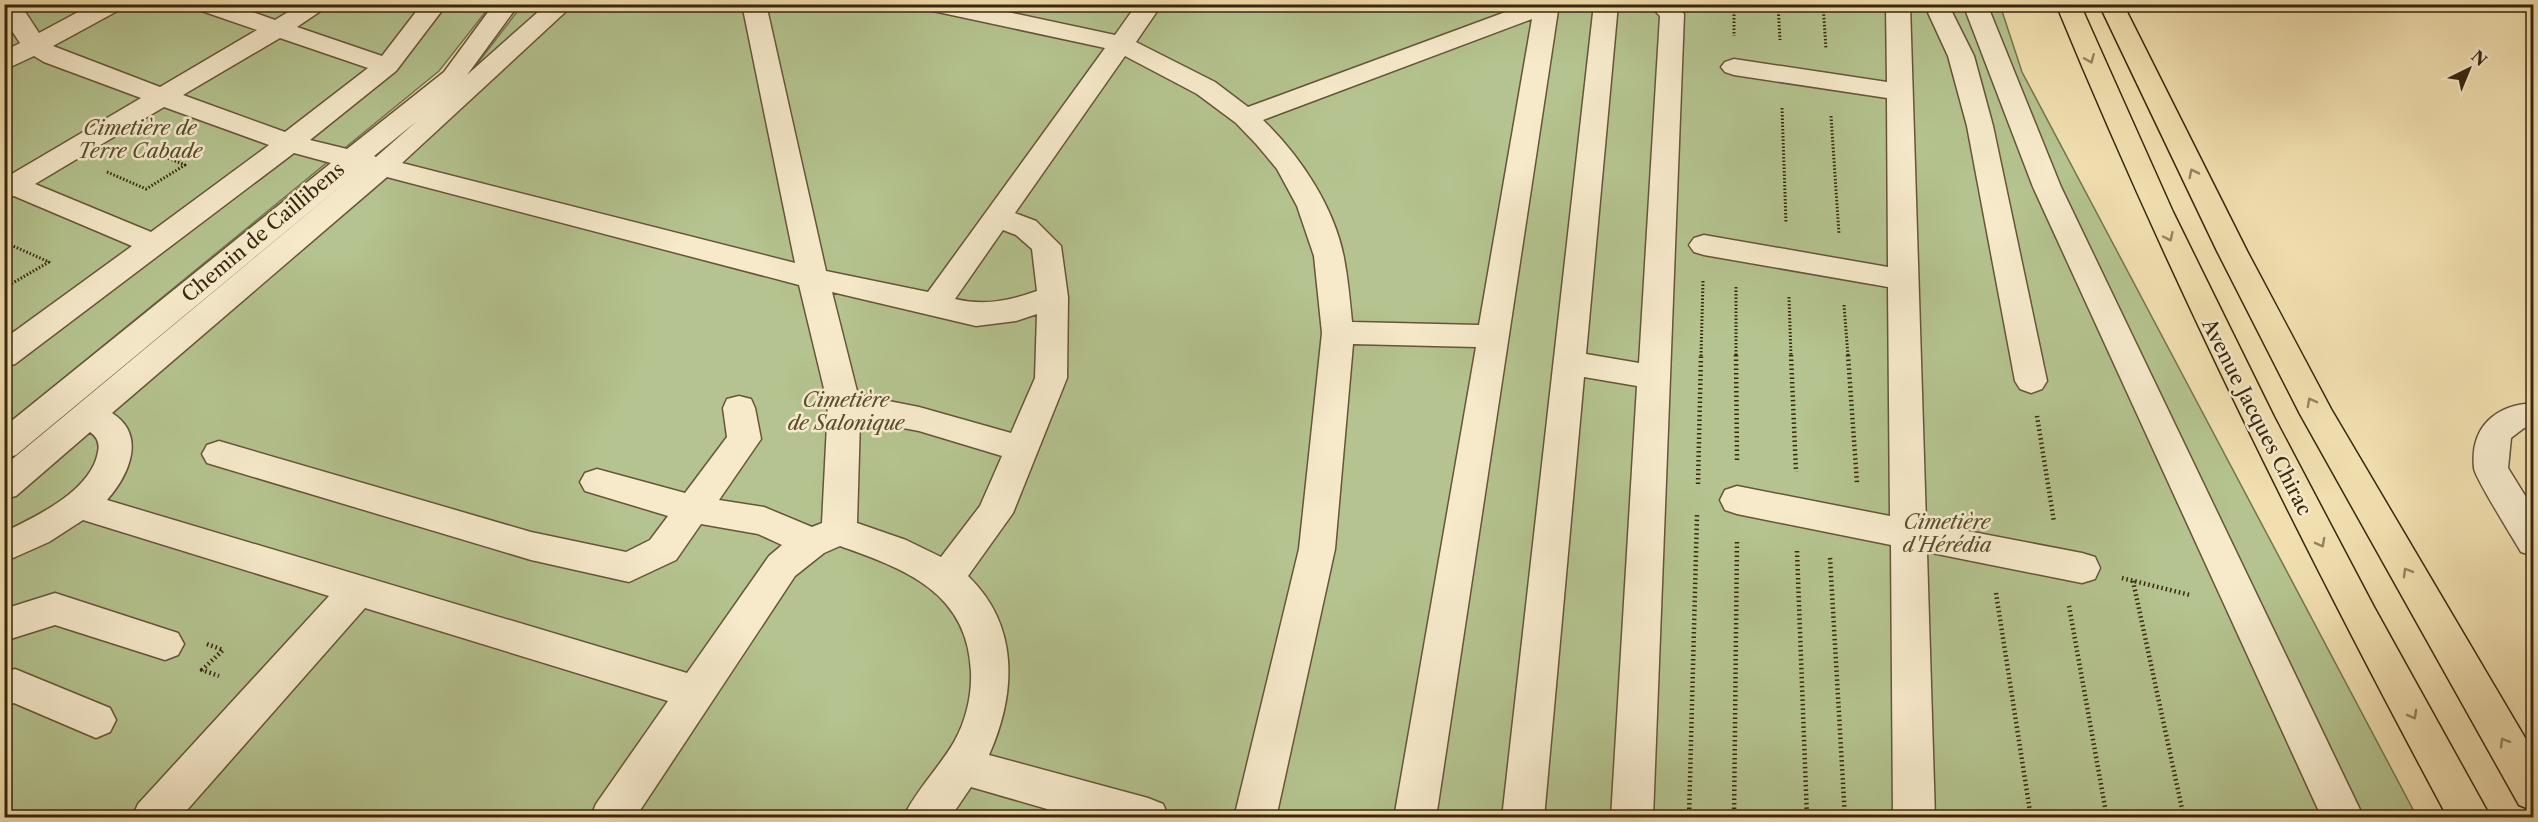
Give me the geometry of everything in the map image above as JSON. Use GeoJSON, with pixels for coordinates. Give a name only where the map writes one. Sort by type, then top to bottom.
{"type":"FeatureCollection","features":[{"type":"Feature","properties":{"kind":"main road","name":"Avenue Jacques Chirac"},"geometry":{"type":"LineString","coordinates":[[2068,4],[2118,125],[2176,254],[2269,444],[2387,670],[2470,818]]}},
{"type":"Feature","properties":{"kind":"main road"},"geometry":{"type":"LineString","coordinates":[[2111,4],[2232,251],[2317,414],[2534,792]]}},
{"type":"Feature","properties":{"kind":"street"},"geometry":{"type":"LineString","coordinates":[[7,4],[35,46],[54,57],[289,143],[813,278],[976,315],[1016,310],[1053,297]]}},
{"type":"Feature","properties":{"kind":"street"},"geometry":{"type":"LineString","coordinates":[[4,62],[112,4]]}},
{"type":"Feature","properties":{"kind":"street"},"geometry":{"type":"LineString","coordinates":[[205,4],[387,66]]}},
{"type":"Feature","properties":{"kind":"street"},"geometry":{"type":"LineString","coordinates":[[7,186],[164,97],[319,4]]}},
{"type":"Feature","properties":{"kind":"street"},"geometry":{"type":"LineString","coordinates":[[4,356],[289,143],[387,66],[435,4]]}},
{"type":"Feature","properties":{"kind":"street","name":"Chemin de Caillibens"},"geometry":{"type":"LineString","coordinates":[[4,446],[453,77],[507,4]]}},
{"type":"Feature","properties":{"kind":"street"},"geometry":{"type":"LineString","coordinates":[[4,486],[380,168],[562,4]]}},
{"type":"Feature","properties":{"kind":"street"},"geometry":{"type":"LineString","coordinates":[[611,818],[782,566],[825,537],[843,405],[754,4]]}},
{"type":"Feature","properties":{"kind":"street"},"geometry":{"type":"LineString","coordinates":[[933,4],[1122,44],[1206,88],[1245,117],[1289,166],[1311,206],[1329,256],[1338,333],[1317,549],[1254,818]]}},
{"type":"Feature","properties":{"kind":"street"},"geometry":{"type":"LineString","coordinates":[[935,304],[1150,4]]}},
{"type":"Feature","properties":{"kind":"street"},"geometry":{"type":"LineString","coordinates":[[1523,818],[1606,4]]}},
{"type":"Feature","properties":{"kind":"street"},"geometry":{"type":"LineString","coordinates":[[1632,818],[1672,14],[1660,4]]}},
{"type":"Feature","properties":{"kind":"street"},"geometry":{"type":"LineString","coordinates":[[1898,4],[1914,818]]}},
{"type":"Feature","properties":{"kind":"street"},"geometry":{"type":"LineString","coordinates":[[1936,4],[1961,56],[1980,126],[2031,381]]}},
{"type":"Feature","properties":{"kind":"street"},"geometry":{"type":"LineString","coordinates":[[1975,4],[2047,188],[2343,818]]}},
{"type":"Feature","properties":{"kind":"street"},"geometry":{"type":"LineString","coordinates":[[1245,117],[1533,10],[1491,336],[1415,818]]}},
{"type":"Feature","properties":{"kind":"street"},"geometry":{"type":"LineString","coordinates":[[1734,67],[1900,92]]}},
{"type":"Feature","properties":{"kind":"street"},"geometry":{"type":"LineString","coordinates":[[7,186],[154,244]]}},
{"type":"Feature","properties":{"kind":"street"},"geometry":{"type":"LineString","coordinates":[[945,578],[995,513],[1051,378],[1053,297],[1046,246],[1026,228],[997,217]]}},
{"type":"Feature","properties":{"kind":"street"},"geometry":{"type":"LineString","coordinates":[[1704,245],[1905,280]]}},
{"type":"Feature","properties":{"kind":"street"},"geometry":{"type":"LineString","coordinates":[[1338,333],[1491,336]]}},
{"type":"Feature","properties":{"kind":"street"},"geometry":{"type":"LineString","coordinates":[[1569,363],[1653,377]]}},
{"type":"Feature","properties":{"kind":"street"},"geometry":{"type":"LineString","coordinates":[[843,405],[919,419],[1022,448]]}},
{"type":"Feature","properties":{"kind":"street"},"geometry":{"type":"LineString","coordinates":[[219,454],[531,546],[629,567],[663,550],[744,439],[739,408]]}},
{"type":"Feature","properties":{"kind":"street"},"geometry":{"type":"LineString","coordinates":[[4,548],[44,530],[78,505],[106,477],[116,449],[111,429],[89,415]]}},
{"type":"Feature","properties":{"kind":"street"},"geometry":{"type":"LineString","coordinates":[[2534,415],[2516,416],[2495,433],[2491,469],[2534,542]]}},
{"type":"Feature","properties":{"kind":"street"},"geometry":{"type":"LineString","coordinates":[[597,482],[692,509],[764,521],[825,537],[904,553],[945,578],[973,606],[989,647],[991,699],[980,731],[963,766],[924,818]]}},
{"type":"Feature","properties":{"kind":"street"},"geometry":{"type":"LineString","coordinates":[[1737,500],[2082,568]]}},
{"type":"Feature","properties":{"kind":"street"},"geometry":{"type":"LineString","coordinates":[[78,505],[697,693]]}},
{"type":"Feature","properties":{"kind":"street"},"geometry":{"type":"LineString","coordinates":[[153,818],[358,590]]}},
{"type":"Feature","properties":{"kind":"street"},"geometry":{"type":"LineString","coordinates":[[4,625],[55,609],[165,644]]}},
{"type":"Feature","properties":{"kind":"street"},"geometry":{"type":"LineString","coordinates":[[4,690],[15,686],[96,720]]}},
{"type":"Feature","properties":{"kind":"street"},"geometry":{"type":"LineString","coordinates":[[963,766],[1148,818]]}},
{"type":"Feature","properties":{"kind":"path"},"geometry":{"type":"LineString","coordinates":[[1734,4],[1734,67]]}},
{"type":"Feature","properties":{"kind":"path"},"geometry":{"type":"LineString","coordinates":[[1778,4],[1797,496],[1812,515],[1845,818]]}},
{"type":"Feature","properties":{"kind":"path"},"geometry":{"type":"LineString","coordinates":[[84,143],[119,158]]}},
{"type":"Feature","properties":{"kind":"path"},"geometry":{"type":"LineString","coordinates":[[140,146],[185,165],[146,189],[101,169],[119,158],[140,146]]}},
{"type":"Feature","properties":{"kind":"path"},"geometry":{"type":"LineString","coordinates":[[4,242],[49,262],[4,288]]}},
{"type":"Feature","properties":{"kind":"path"},"geometry":{"type":"LineString","coordinates":[[1689,818],[1704,245]]}},
{"type":"Feature","properties":{"kind":"path"},"geometry":{"type":"LineString","coordinates":[[1734,818],[1737,500],[1735,250]]}},
{"type":"Feature","properties":{"kind":"path"},"geometry":{"type":"LineString","coordinates":[[1698,493],[1737,500]]}},
{"type":"Feature","properties":{"kind":"path"},"geometry":{"type":"LineString","coordinates":[[1807,818],[1812,515]]}},
{"type":"Feature","properties":{"kind":"path"},"geometry":{"type":"LineString","coordinates":[[1989,549],[2031,818]]}},
{"type":"Feature","properties":{"kind":"path"},"geometry":{"type":"LineString","coordinates":[[2082,568],[2187,594],[2239,595]]}},
{"type":"Feature","properties":{"kind":"path"},"geometry":{"type":"LineString","coordinates":[[2133,581],[2184,818]]}},
{"type":"Feature","properties":{"kind":"path"},"geometry":{"type":"LineString","coordinates":[[165,644],[190,639],[223,650],[202,670],[265,692]]}},
{"type":"Feature","properties":{"kind":"green space","name":"Cimetière de Salonique"},"geometry":{"type":"Polygon","coordinates":[[[523,4],[2000,5],[2022,72],[2417,817],[5,818],[5,472],[370,165],[464,81],[523,4]]]}},
{"type":"Feature","properties":{"kind":"green space","name":"Cimetière de Terre Cabade"},"geometry":{"type":"Polygon","coordinates":[[[5,5],[491,5],[439,71],[5,426],[5,5]]]}},
{"type":"Feature","properties":{"kind":"park label","name":"Cimetière d'Hérédia"},"geometry":{"type":"Point","coordinates":[1947,534]}}]}
